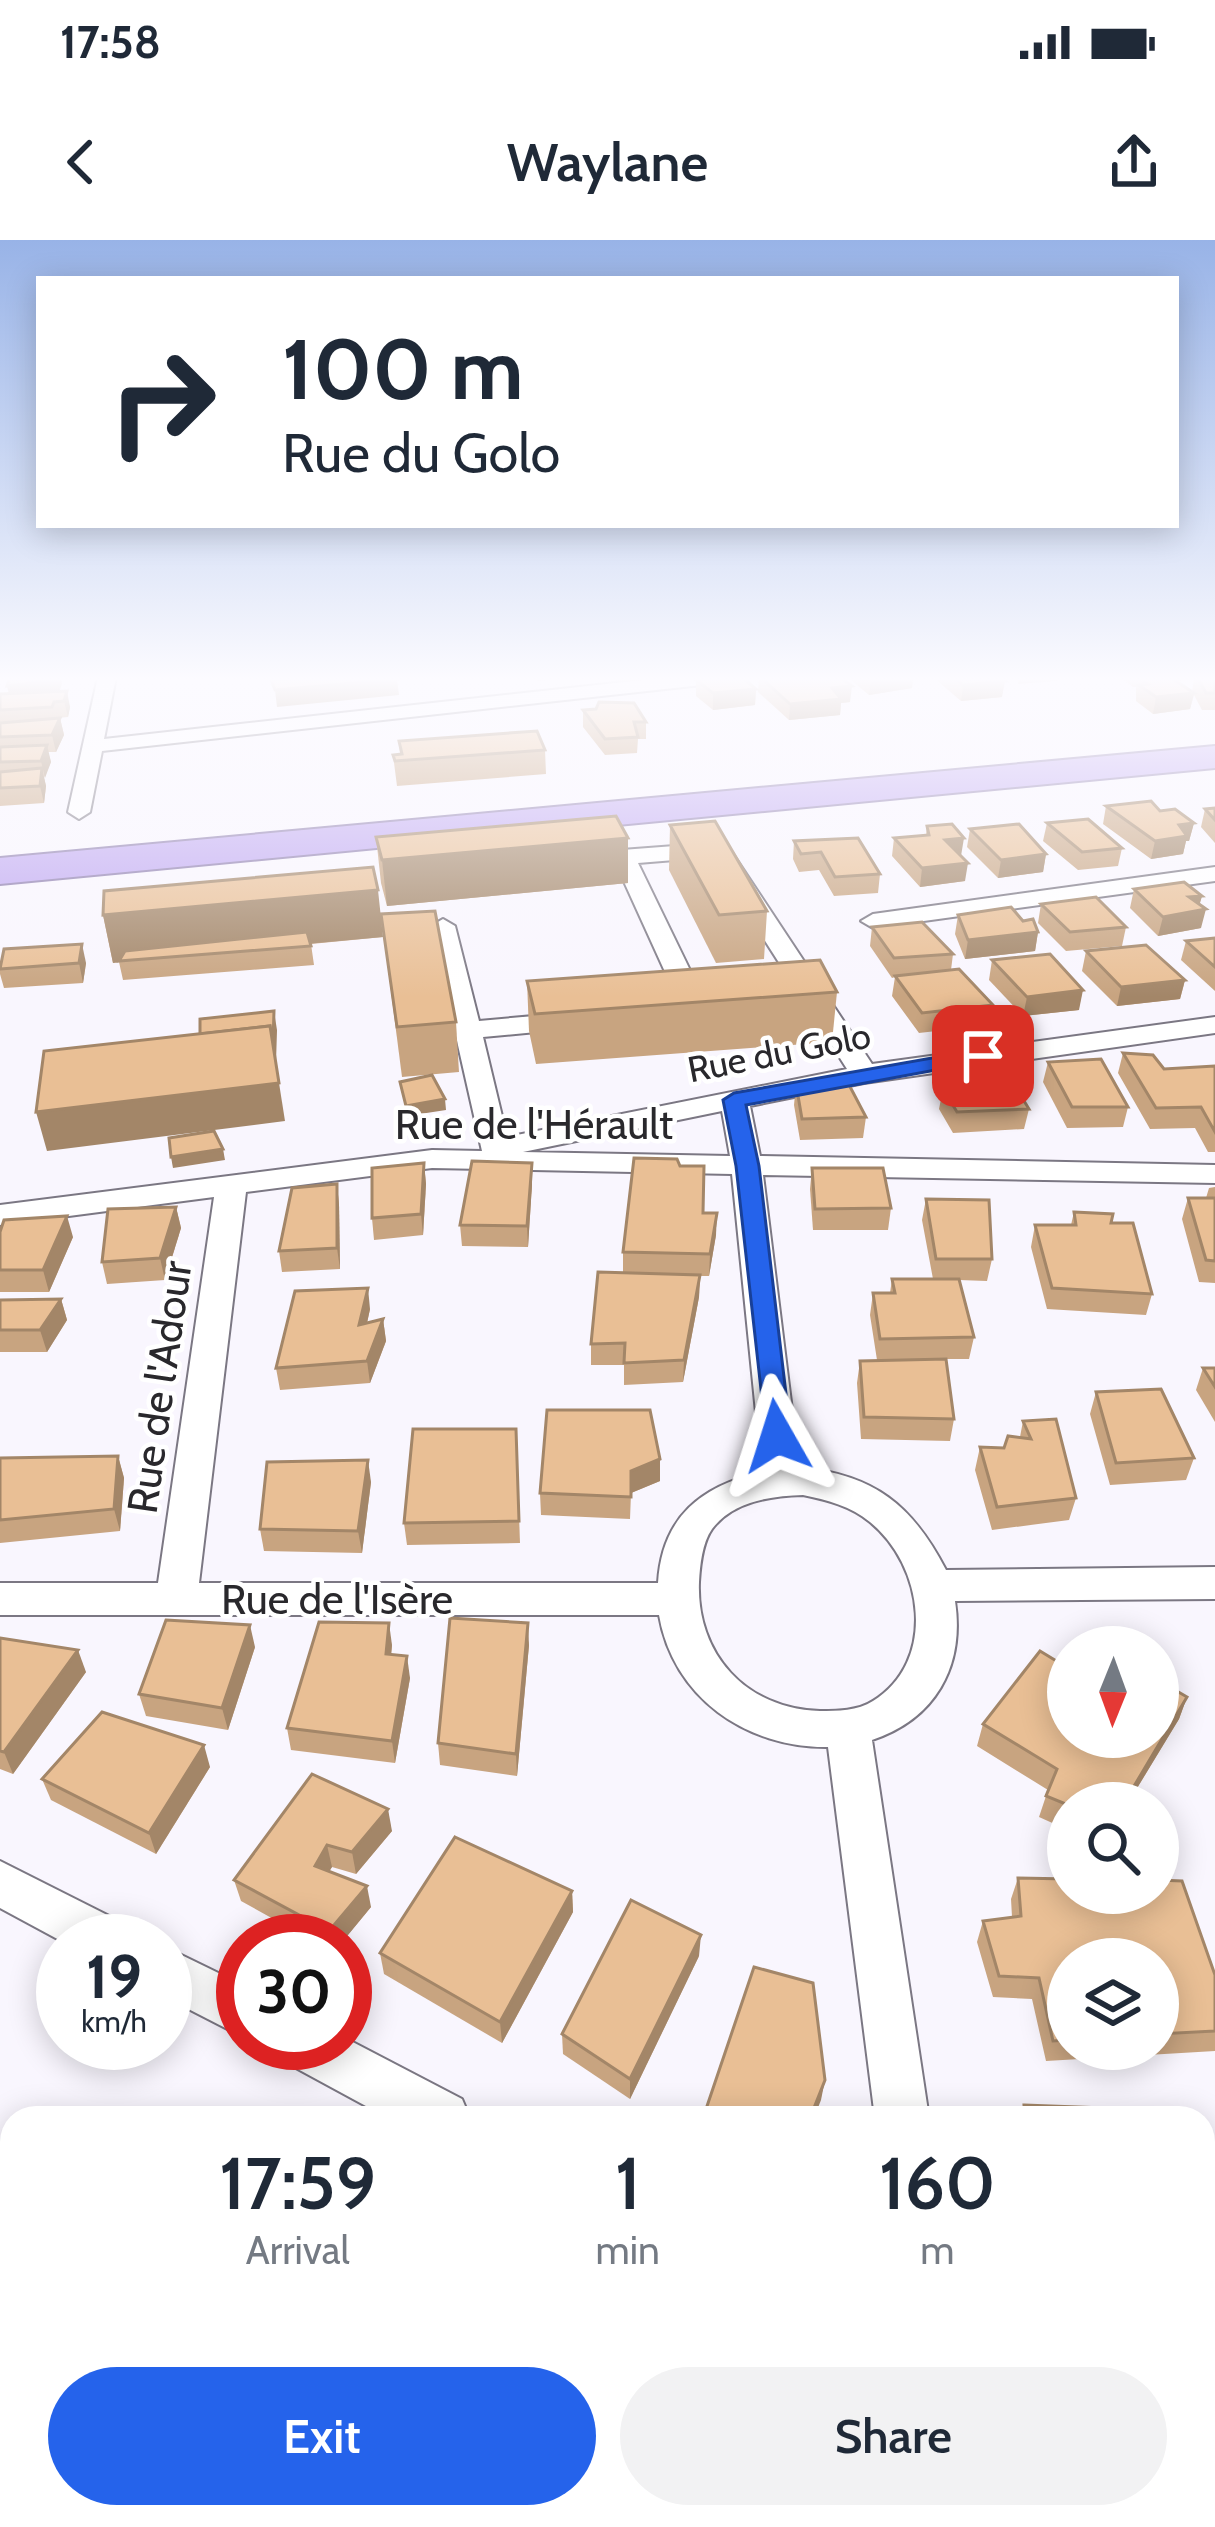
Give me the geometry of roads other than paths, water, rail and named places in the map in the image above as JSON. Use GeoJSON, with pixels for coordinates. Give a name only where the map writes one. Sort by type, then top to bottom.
{"type":"FeatureCollection","features":[{"type":"Feature","properties":{"kind":"highway"},"geometry":{"type":"LineString","coordinates":[[0,849],[728,784]]}},
{"type":"Feature","properties":{"kind":"highway"},"geometry":{"type":"LineString","coordinates":[[0,872],[933,784]]}},
{"type":"Feature","properties":{"kind":"street"},"geometry":{"type":"LineString","coordinates":[[79,812],[85,784]]}},
{"type":"Feature","properties":{"kind":"street"},"geometry":{"type":"LineString","coordinates":[[555,862],[701,850],[725,860],[864,1074]]}},
{"type":"Feature","properties":{"kind":"street"},"geometry":{"type":"LineString","coordinates":[[625,856],[690,998],[684,1006],[662,1013]]}},
{"type":"Feature","properties":{"kind":"street"},"geometry":{"type":"LineString","coordinates":[[872,921],[1215,874]]}},
{"type":"Feature","properties":{"kind":"street"},"geometry":{"type":"LineString","coordinates":[[442,926],[495,1148]]}},
{"type":"Feature","properties":{"kind":"street"},"geometry":{"type":"LineString","coordinates":[[468,1030],[597,1019]]}},
{"type":"Feature","properties":{"kind":"street","name":"Rue du Golo"},"geometry":{"type":"LineString","coordinates":[[432,1160],[864,1074],[1215,1025]]}},
{"type":"Feature","properties":{"kind":"street"},"geometry":{"type":"LineString","coordinates":[[734,1100],[747,1166],[782,1482]]}},
{"type":"Feature","properties":{"kind":"street","name":"Rue de l'Hérault"},"geometry":{"type":"LineString","coordinates":[[0,1215],[432,1160],[1215,1174]]}},
{"type":"Feature","properties":{"kind":"street","name":"Rue de l'Adour"},"geometry":{"type":"LineString","coordinates":[[176,1599],[231,1187]]}},
{"type":"Feature","properties":{"kind":"street"},"geometry":{"type":"LineString","coordinates":[[803,1481],[854,1494],[892,1518],[932,1586],[938,1630],[932,1675],[907,1704],[871,1724],[848,1730],[791,1728],[749,1714],[714,1689],[688,1651],[675,1599],[683,1548],[702,1515],[748,1487],[782,1482],[803,1481]]}},
{"type":"Feature","properties":{"kind":"street"},"geometry":{"type":"LineString","coordinates":[[932,1586],[1215,1583]]}},
{"type":"Feature","properties":{"kind":"street","name":"Rue de l'Isère"},"geometry":{"type":"LineString","coordinates":[[0,1599],[675,1599]]}},
{"type":"Feature","properties":{"kind":"street"},"geometry":{"type":"LineString","coordinates":[[848,1730],[900,2106]]}},
{"type":"Feature","properties":{"kind":"street"},"geometry":{"type":"LineString","coordinates":[[0,1883],[58,1914]]}},
{"type":"Feature","properties":{"kind":"street"},"geometry":{"type":"LineString","coordinates":[[353,2070],[420,2106]]}}]}
